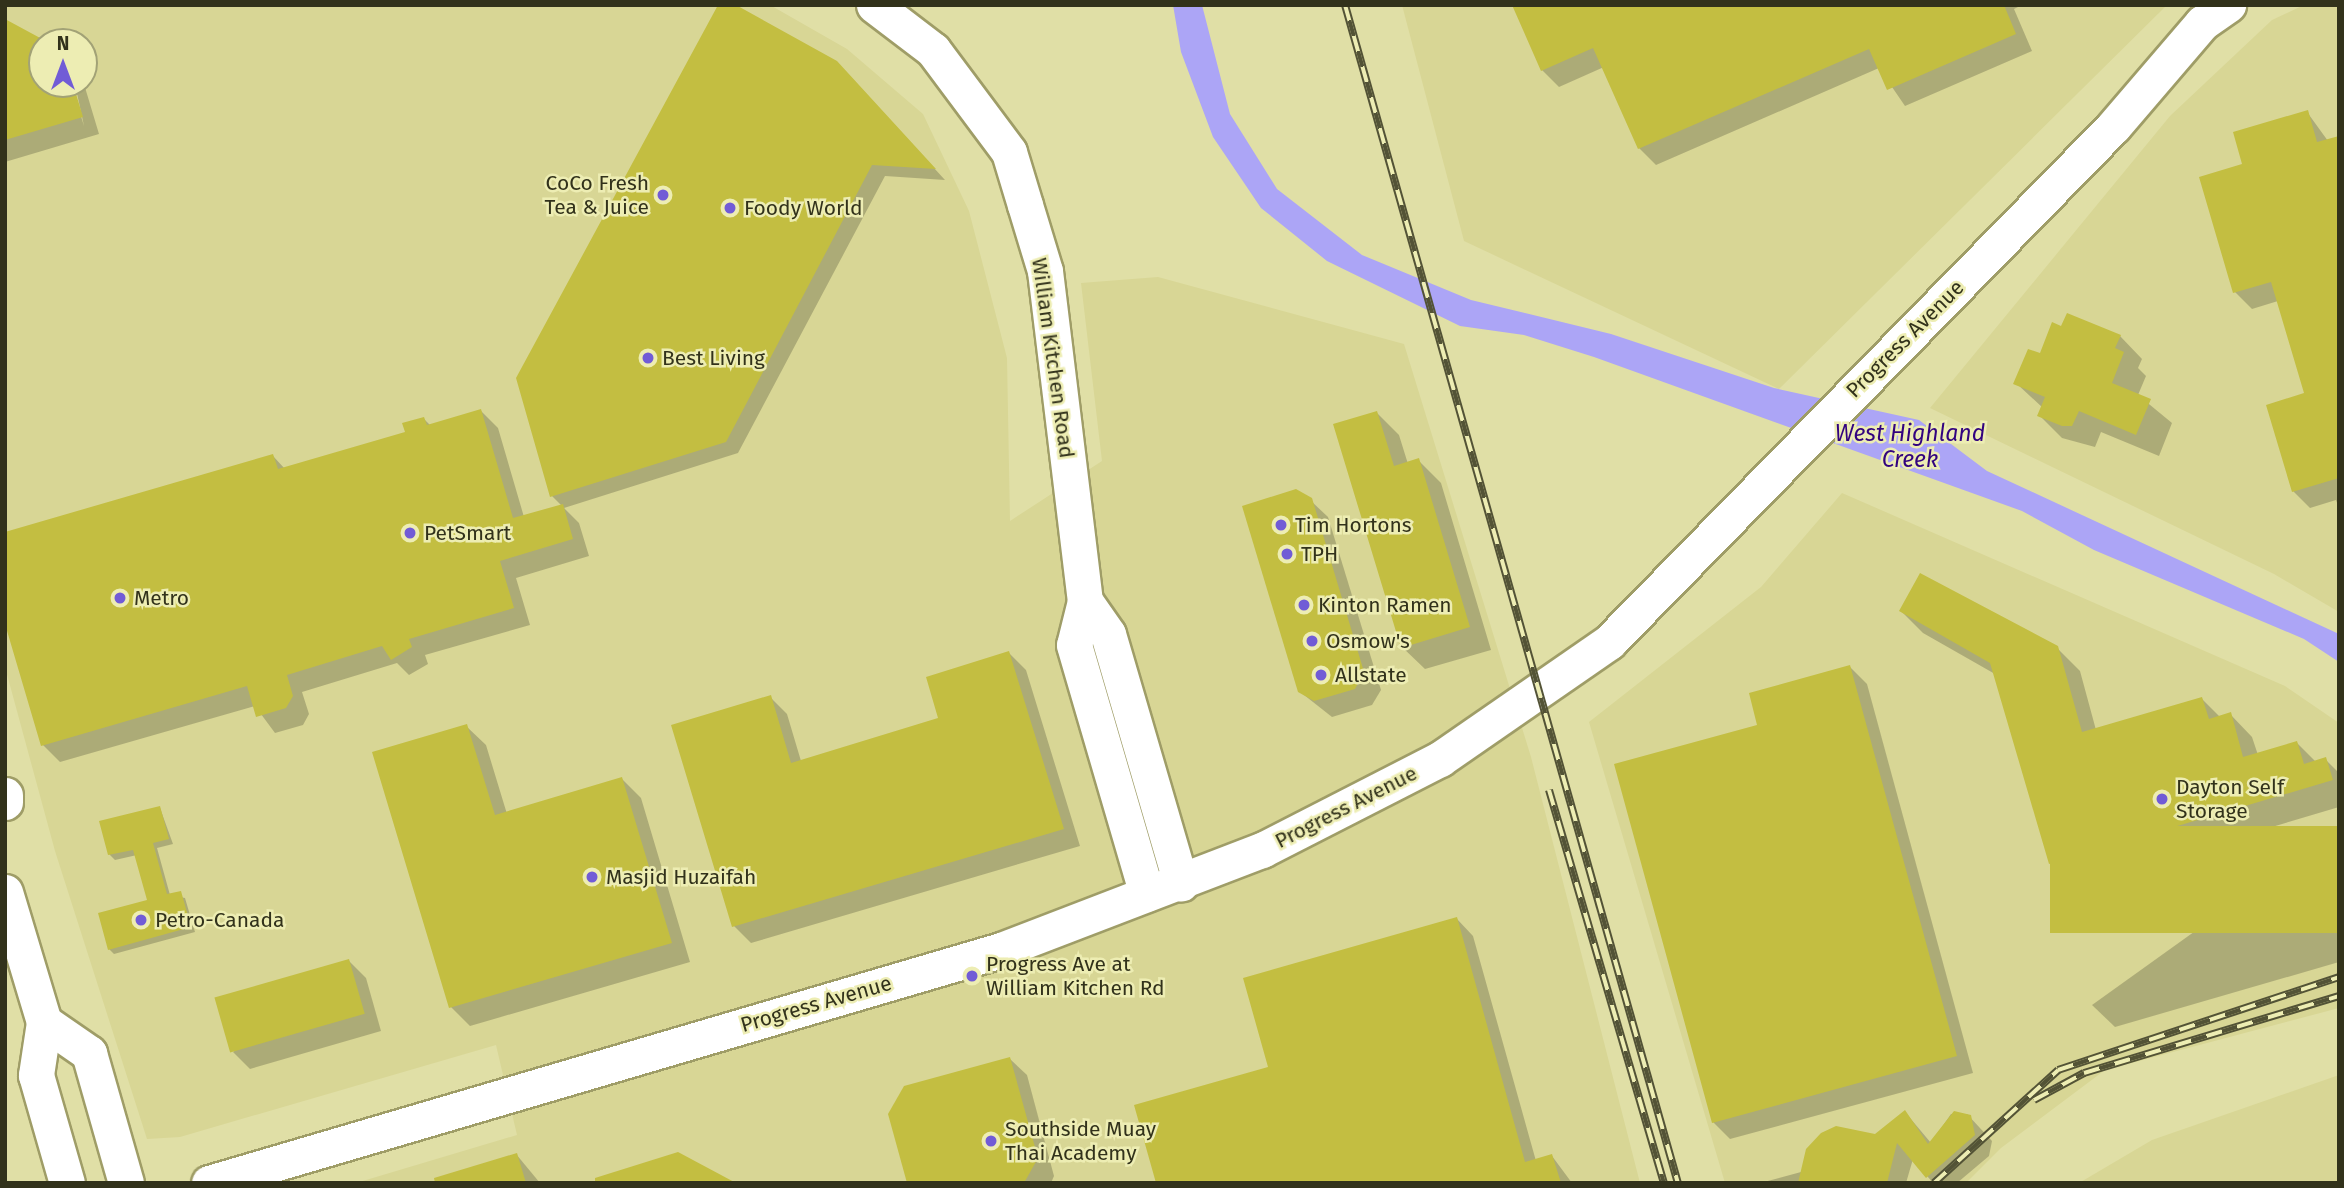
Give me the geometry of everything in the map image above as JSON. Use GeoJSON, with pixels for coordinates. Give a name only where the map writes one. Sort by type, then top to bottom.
{"type":"FeatureCollection","features":[{"type":"Feature","properties":{"kind":"main road","name":"William Kitchen Road"},"geometry":{"type":"LineString","coordinates":[[874,5],[933,50],[1009,152],[1045,271],[1085,601],[1074,645],[1147,894]]}},
{"type":"Feature","properties":{"kind":"main road","name":"Progress Avenue"},"geometry":{"type":"LineString","coordinates":[[209,1183],[1001,950],[1147,894],[1181,884],[1262,850],[1440,759],[1528,703],[1609,642],[2113,127],[2202,23],[2228,5]]}},
{"type":"Feature","properties":{"kind":"main road","name":"William Kitchen Road"},"geometry":{"type":"LineString","coordinates":[[1085,601],[1108,635],[1181,884]]}},
{"type":"Feature","properties":{"kind":"main road"},"geometry":{"type":"LineString","coordinates":[[5,795],[5,802]]}},
{"type":"Feature","properties":{"kind":"main road"},"geometry":{"type":"LineString","coordinates":[[5,892],[44,1022],[36,1074],[67,1183]]}},
{"type":"Feature","properties":{"kind":"main road"},"geometry":{"type":"LineString","coordinates":[[44,1022],[89,1053],[126,1183]]}},
{"type":"Feature","properties":{"kind":"shaded area"},"geometry":{"type":"Polygon","coordinates":[[[5,5],[770,5],[847,49],[923,114],[969,211],[1007,358],[1010,521],[1102,461],[1081,283],[1158,277],[1404,344],[1531,757],[1640,1183],[356,1183],[517,1135],[496,1045],[180,1137],[147,1139],[55,851],[5,667],[5,5]]]}},
{"type":"Feature","properties":{"kind":"shaded area"},"geometry":{"type":"Polygon","coordinates":[[[1402,5],[2167,5],[1779,389],[1464,241],[1402,5]]]}},
{"type":"Feature","properties":{"kind":"shaded area"},"geometry":{"type":"Polygon","coordinates":[[[2304,5],[2339,5],[2339,612],[2274,574],[1930,408],[2170,116],[2272,20],[2304,5]]]}},
{"type":"Feature","properties":{"kind":"shaded area"},"geometry":{"type":"Polygon","coordinates":[[[1842,493],[2285,686],[2339,723],[2339,1008],[2105,1070],[2001,1148],[1966,1183],[1725,1183],[1589,722],[1761,587],[1842,493]]]}},
{"type":"Feature","properties":{"kind":"shaded area"},"geometry":{"type":"Polygon","coordinates":[[[2339,1075],[2339,1183],[2079,1183],[2152,1140],[2339,1075]]]}},
{"type":"Feature","properties":{"kind":"water","name":"West Highland Creek"},"geometry":{"type":"Polygon","coordinates":[[[1173,5],[1202,5],[1230,114],[1277,189],[1362,255],[1471,300],[1611,334],[1774,388],[1919,420],[1987,471],[2339,634],[2339,662],[2304,639],[2094,550],[2022,511],[1594,357],[1524,335],[1460,326],[1327,261],[1261,208],[1213,137],[1181,52],[1173,5]]]}},
{"type":"Feature","properties":{"kind":"building"},"geometry":{"type":"Polygon","coordinates":[[[718,5],[736,5],[837,61],[936,169],[872,165],[726,442],[550,497],[516,378],[718,5]]]}},
{"type":"Feature","properties":{"kind":"building"},"geometry":{"type":"Polygon","coordinates":[[[1512,5],[2004,5],[2016,34],[1887,90],[1869,49],[1638,149],[1593,48],[1541,71],[1512,5]]]}},
{"type":"Feature","properties":{"kind":"building"},"geometry":{"type":"Polygon","coordinates":[[[5,19],[28,31],[28,98],[77,98],[83,117],[5,140],[5,19]]]}},
{"type":"Feature","properties":{"kind":"building"},"geometry":{"type":"Polygon","coordinates":[[[2308,110],[2317,142],[2339,136],[2339,478],[2292,492],[2266,405],[2304,393],[2271,282],[2233,293],[2199,177],[2242,164],[2233,132],[2308,110]]]}},
{"type":"Feature","properties":{"kind":"building"},"geometry":{"type":"Polygon","coordinates":[[[2067,313],[2121,335],[2115,348],[2124,352],[2112,383],[2151,399],[2136,435],[2079,411],[2072,426],[2062,426],[2037,416],[2045,397],[2013,384],[2028,349],[2040,353],[2052,322],[2061,326],[2067,313]]]}},
{"type":"Feature","properties":{"kind":"building"},"geometry":{"type":"Polygon","coordinates":[[[481,409],[513,518],[563,504],[573,539],[500,561],[514,608],[409,639],[412,647],[391,660],[382,646],[287,675],[293,696],[286,708],[256,717],[247,686],[41,746],[5,624],[5,532],[273,454],[278,469],[405,432],[402,423],[424,417],[427,425],[481,409]]]}},
{"type":"Feature","properties":{"kind":"building"},"geometry":{"type":"Polygon","coordinates":[[[1377,411],[1394,466],[1419,458],[1470,627],[1401,648],[1333,424],[1377,411]]]}},
{"type":"Feature","properties":{"kind":"building"},"geometry":{"type":"Polygon","coordinates":[[[1296,489],[1312,498],[1364,672],[1355,689],[1314,701],[1298,692],[1242,506],[1296,489]]]}},
{"type":"Feature","properties":{"kind":"building"},"geometry":{"type":"Polygon","coordinates":[[[1920,573],[2058,646],[2082,732],[2202,697],[2209,719],[2231,712],[2243,757],[2297,741],[2304,764],[2326,757],[2333,780],[2049,864],[1990,663],[1899,611],[1920,573]]]}},
{"type":"Feature","properties":{"kind":"building"},"geometry":{"type":"Polygon","coordinates":[[[1009,651],[1064,829],[732,927],[671,725],[771,695],[791,763],[938,718],[926,677],[1009,651]]]}},
{"type":"Feature","properties":{"kind":"building"},"geometry":{"type":"Polygon","coordinates":[[[1850,665],[1957,1056],[1712,1123],[1614,764],[1757,725],[1749,693],[1850,665]]]}},
{"type":"Feature","properties":{"kind":"building"},"geometry":{"type":"Polygon","coordinates":[[[467,724],[495,815],[622,777],[672,943],[449,1008],[372,752],[467,724]]]}},
{"type":"Feature","properties":{"kind":"building"},"geometry":{"type":"Polygon","coordinates":[[[160,806],[169,839],[153,843],[167,894],[181,891],[191,927],[108,950],[98,913],[147,900],[133,850],[108,855],[99,821],[160,806]]]}},
{"type":"Feature","properties":{"kind":"building"},"geometry":{"type":"Polygon","coordinates":[[[2050,826],[2339,826],[2339,933],[2050,933],[2050,826]]]}},
{"type":"Feature","properties":{"kind":"building"},"geometry":{"type":"Polygon","coordinates":[[[1457,917],[1525,1162],[1552,1154],[1561,1183],[1156,1183],[1134,1105],[1268,1067],[1243,978],[1457,917]]]}},
{"type":"Feature","properties":{"kind":"building"},"geometry":{"type":"Polygon","coordinates":[[[349,959],[365,1014],[230,1052],[214,998],[349,959]]]}},
{"type":"Feature","properties":{"kind":"building"},"geometry":{"type":"Polygon","coordinates":[[[1010,1057],[1038,1158],[1024,1183],[907,1183],[888,1114],[904,1086],[1010,1057]]]}},
{"type":"Feature","properties":{"kind":"building"},"geometry":{"type":"Polygon","coordinates":[[[1905,1110],[1928,1144],[1954,1111],[1971,1115],[1975,1135],[1926,1178],[1897,1143],[1887,1183],[1798,1183],[1806,1149],[1821,1133],[1836,1126],[1875,1134],[1905,1110]]]}},
{"type":"Feature","properties":{"kind":"building"},"geometry":{"type":"Polygon","coordinates":[[[678,1152],[736,1183],[595,1183],[595,1178],[678,1152]]]}},
{"type":"Feature","properties":{"kind":"building"},"geometry":{"type":"Polygon","coordinates":[[[517,1153],[526,1183],[435,1183],[434,1178],[517,1153]]]}},
{"type":"Feature","properties":{"kind":"railway"},"geometry":{"type":"LineString","coordinates":[[1345,5],[1678,1183]]}},
{"type":"Feature","properties":{"kind":"railway"},"geometry":{"type":"LineString","coordinates":[[1549,790],[1664,1183]]}},
{"type":"Feature","properties":{"kind":"railway"},"geometry":{"type":"LineString","coordinates":[[1934,1183],[2058,1070],[2339,977]]}},
{"type":"Feature","properties":{"kind":"railway"},"geometry":{"type":"LineString","coordinates":[[2034,1100],[2084,1073],[2339,996]]}},
{"type":"Feature","properties":{"kind":"place","name":"CoCo Fresh Tea & Juice"},"geometry":{"type":"Point","coordinates":[663,195]}},
{"type":"Feature","properties":{"kind":"place","name":"Foody World"},"geometry":{"type":"Point","coordinates":[730,208]}},
{"type":"Feature","properties":{"kind":"place","name":"Best Living"},"geometry":{"type":"Point","coordinates":[648,358]}},
{"type":"Feature","properties":{"kind":"place","name":"Tim Hortons"},"geometry":{"type":"Point","coordinates":[1281,525]}},
{"type":"Feature","properties":{"kind":"place","name":"PetSmart"},"geometry":{"type":"Point","coordinates":[410,533]}},
{"type":"Feature","properties":{"kind":"place","name":"TPH"},"geometry":{"type":"Point","coordinates":[1287,554]}},
{"type":"Feature","properties":{"kind":"place","name":"Metro"},"geometry":{"type":"Point","coordinates":[120,598]}},
{"type":"Feature","properties":{"kind":"place","name":"Kinton Ramen"},"geometry":{"type":"Point","coordinates":[1304,605]}},
{"type":"Feature","properties":{"kind":"place","name":"Osmow's"},"geometry":{"type":"Point","coordinates":[1312,641]}},
{"type":"Feature","properties":{"kind":"place","name":"Allstate"},"geometry":{"type":"Point","coordinates":[1321,675]}},
{"type":"Feature","properties":{"kind":"place","name":"Dayton Self Storage"},"geometry":{"type":"Point","coordinates":[2162,799]}},
{"type":"Feature","properties":{"kind":"place","name":"Masjid Huzaifah"},"geometry":{"type":"Point","coordinates":[592,877]}},
{"type":"Feature","properties":{"kind":"place","name":"Petro-Canada"},"geometry":{"type":"Point","coordinates":[141,920]}},
{"type":"Feature","properties":{"kind":"place","name":"Progress Ave at William Kitchen Rd"},"geometry":{"type":"Point","coordinates":[972,976]}},
{"type":"Feature","properties":{"kind":"place","name":"Southside Muay Thai Academy"},"geometry":{"type":"Point","coordinates":[991,1141]}}]}
